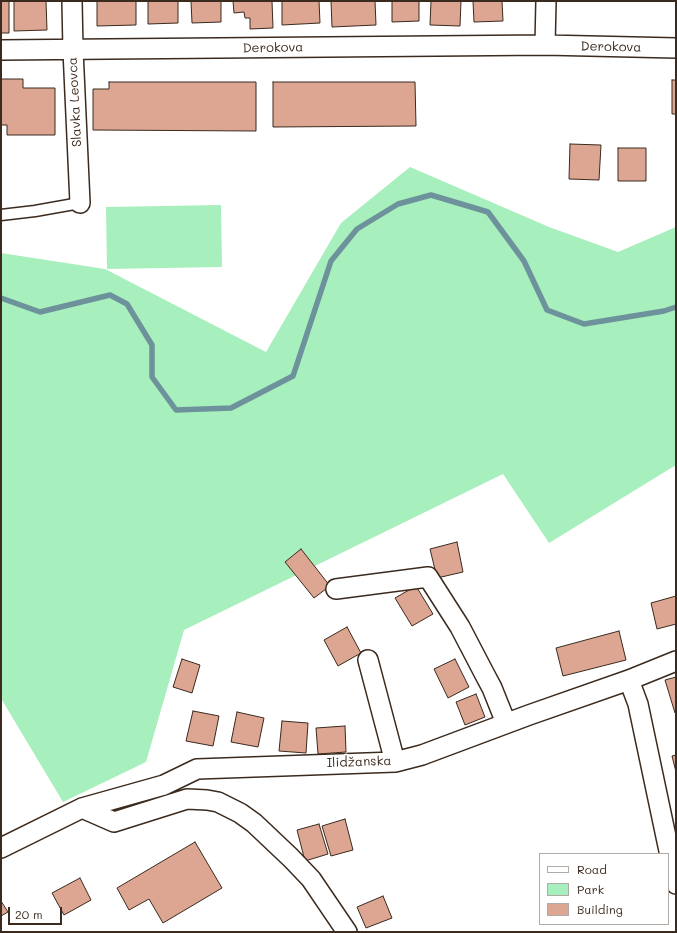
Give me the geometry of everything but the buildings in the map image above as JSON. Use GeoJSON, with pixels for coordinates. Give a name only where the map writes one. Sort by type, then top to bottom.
{"type":"FeatureCollection","features":[{"type":"Feature","properties":{"kind":"street","name":"Slavka Leovca"},"geometry":{"type":"LineString","coordinates":[[72,1],[80,203]]}},
{"type":"Feature","properties":{"kind":"street"},"geometry":{"type":"LineString","coordinates":[[545,45],[546,1]]}},
{"type":"Feature","properties":{"kind":"street","name":"Derokova"},"geometry":{"type":"LineString","coordinates":[[1,50],[545,45],[676,48]]}},
{"type":"Feature","properties":{"kind":"street"},"geometry":{"type":"LineString","coordinates":[[336,589],[428,576],[460,627],[492,688],[506,723]]}},
{"type":"Feature","properties":{"kind":"street"},"geometry":{"type":"LineString","coordinates":[[368,660],[395,762]]}},
{"type":"Feature","properties":{"kind":"street","name":"Ilidžanska"},"geometry":{"type":"LineString","coordinates":[[1,848],[82,808],[164,785],[197,769],[395,762],[422,755],[506,723],[629,680],[676,661]]}},
{"type":"Feature","properties":{"kind":"street"},"geometry":{"type":"LineString","coordinates":[[629,680],[638,704],[676,884]]}},
{"type":"Feature","properties":{"kind":"street"},"geometry":{"type":"LineString","coordinates":[[82,808],[114,822],[187,799],[218,802],[240,813],[254,823],[291,858],[311,879],[347,932]]}},
{"type":"Feature","properties":{"kind":"lane"},"geometry":{"type":"LineString","coordinates":[[1,215],[80,203]]}},
{"type":"Feature","properties":{"kind":"green space"},"geometry":{"type":"Polygon","coordinates":[[[410,167],[549,227],[618,252],[676,227],[676,465],[549,543],[503,474],[184,630],[146,762],[63,802],[1,700],[1,253],[105,269],[266,352],[341,223],[410,167]]]}},
{"type":"Feature","properties":{"kind":"green space"},"geometry":{"type":"Polygon","coordinates":[[[221,205],[222,267],[107,269],[106,207],[221,205]]]}},
{"type":"Feature","properties":{"kind":"waterway"},"geometry":{"type":"LineString","coordinates":[[1,298],[40,312],[110,295],[127,304],[152,345],[152,377],[176,410],[231,408],[293,376],[331,261],[357,229],[398,204],[431,195],[488,212],[524,261],[547,310],[584,324],[664,311],[676,307]]}}]}
